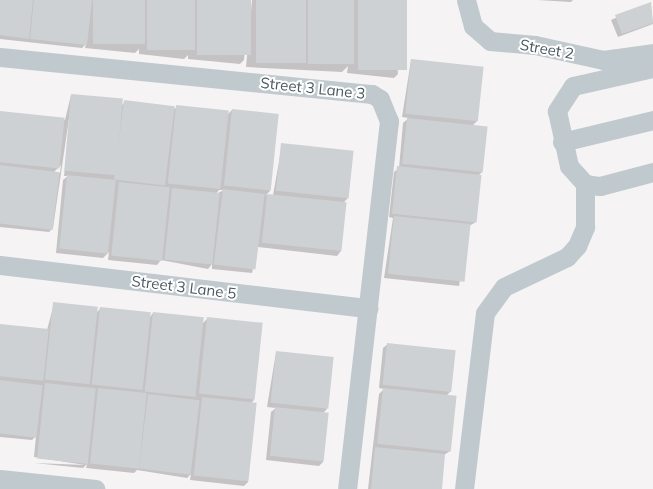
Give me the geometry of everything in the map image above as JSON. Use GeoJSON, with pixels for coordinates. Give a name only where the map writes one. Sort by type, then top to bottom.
{"type":"FeatureCollection","features":[{"type":"Feature","properties":{"kind":"street","name":"Street 2"},"geometry":{"type":"LineString","coordinates":[[466,0],[473,26],[490,41],[534,45],[603,60],[653,53]]}},
{"type":"Feature","properties":{"kind":"street","name":"Street 3 Lane 3"},"geometry":{"type":"LineString","coordinates":[[0,57],[372,94],[386,107],[389,121],[347,489]]}},
{"type":"Feature","properties":{"kind":"street"},"geometry":{"type":"LineString","coordinates":[[653,68],[573,86],[557,111],[562,142],[569,166],[585,184],[600,186],[653,172]]}},
{"type":"Feature","properties":{"kind":"street"},"geometry":{"type":"LineString","coordinates":[[562,142],[653,120]]}},
{"type":"Feature","properties":{"kind":"street"},"geometry":{"type":"LineString","coordinates":[[464,489],[485,313],[504,288],[568,257],[577,246],[585,227],[585,184]]}},
{"type":"Feature","properties":{"kind":"street","name":"Street 3 Lane 5"},"geometry":{"type":"LineString","coordinates":[[0,265],[368,308]]}},
{"type":"Feature","properties":{"kind":"street"},"geometry":{"type":"LineString","coordinates":[[0,479],[95,489]]}},
{"type":"Feature","properties":{"kind":"building"},"geometry":{"type":"Polygon","coordinates":[[[0,0],[33,0],[29,39],[0,35],[0,0]]]}},
{"type":"Feature","properties":{"kind":"building"},"geometry":{"type":"Polygon","coordinates":[[[34,0],[92,0],[87,45],[30,39],[34,0]]]}},
{"type":"Feature","properties":{"kind":"building"},"geometry":{"type":"Polygon","coordinates":[[[93,0],[145,0],[145,44],[93,44],[93,0]]]}},
{"type":"Feature","properties":{"kind":"building"},"geometry":{"type":"Polygon","coordinates":[[[147,0],[195,0],[195,50],[147,50],[147,0]]]}},
{"type":"Feature","properties":{"kind":"building"},"geometry":{"type":"Polygon","coordinates":[[[197,0],[251,0],[251,55],[197,55],[197,0]]]}},
{"type":"Feature","properties":{"kind":"building"},"geometry":{"type":"Polygon","coordinates":[[[256,0],[306,0],[306,63],[256,63],[256,0]]]}},
{"type":"Feature","properties":{"kind":"building"},"geometry":{"type":"Polygon","coordinates":[[[308,0],[354,0],[354,64],[308,64],[308,0]]]}},
{"type":"Feature","properties":{"kind":"building"},"geometry":{"type":"Polygon","coordinates":[[[358,0],[407,0],[407,70],[358,70],[358,0]]]}},
{"type":"Feature","properties":{"kind":"building"},"geometry":{"type":"Polygon","coordinates":[[[651,2],[653,23],[622,34],[615,15],[651,2]]]}},
{"type":"Feature","properties":{"kind":"building"},"geometry":{"type":"Polygon","coordinates":[[[411,59],[484,67],[478,121],[405,114],[411,59]]]}},
{"type":"Feature","properties":{"kind":"building"},"geometry":{"type":"Polygon","coordinates":[[[71,94],[123,99],[116,175],[64,171],[71,94]]]}},
{"type":"Feature","properties":{"kind":"building"},"geometry":{"type":"Polygon","coordinates":[[[124,100],[175,106],[165,186],[114,179],[124,100]]]}},
{"type":"Feature","properties":{"kind":"building"},"geometry":{"type":"Polygon","coordinates":[[[176,105],[229,111],[220,189],[168,184],[176,105]]]}},
{"type":"Feature","properties":{"kind":"building"},"geometry":{"type":"Polygon","coordinates":[[[232,109],[279,114],[271,190],[224,186],[232,109]]]}},
{"type":"Feature","properties":{"kind":"building"},"geometry":{"type":"Polygon","coordinates":[[[0,111],[65,118],[59,169],[0,162],[0,111]]]}},
{"type":"Feature","properties":{"kind":"building"},"geometry":{"type":"Polygon","coordinates":[[[407,118],[488,126],[483,172],[402,164],[407,118]]]}},
{"type":"Feature","properties":{"kind":"building"},"geometry":{"type":"Polygon","coordinates":[[[281,143],[354,151],[349,198],[276,191],[281,143]]]}},
{"type":"Feature","properties":{"kind":"building"},"geometry":{"type":"Polygon","coordinates":[[[0,165],[60,172],[52,230],[0,223],[0,165]]]}},
{"type":"Feature","properties":{"kind":"building"},"geometry":{"type":"Polygon","coordinates":[[[397,166],[482,175],[477,223],[392,214],[397,166]]]}},
{"type":"Feature","properties":{"kind":"building"},"geometry":{"type":"Polygon","coordinates":[[[67,175],[116,180],[108,254],[59,249],[67,175]]]}},
{"type":"Feature","properties":{"kind":"building"},"geometry":{"type":"Polygon","coordinates":[[[119,182],[170,187],[162,261],[111,256],[119,182]]]}},
{"type":"Feature","properties":{"kind":"building"},"geometry":{"type":"Polygon","coordinates":[[[172,188],[220,193],[212,265],[164,260],[172,188]]]}},
{"type":"Feature","properties":{"kind":"building"},"geometry":{"type":"Polygon","coordinates":[[[223,189],[265,194],[255,270],[214,264],[223,189]]]}},
{"type":"Feature","properties":{"kind":"building"},"geometry":{"type":"Polygon","coordinates":[[[267,194],[347,202],[341,251],[262,243],[267,194]]]}},
{"type":"Feature","properties":{"kind":"building"},"geometry":{"type":"Polygon","coordinates":[[[394,216],[471,224],[465,282],[388,274],[394,216]]]}},
{"type":"Feature","properties":{"kind":"building"},"geometry":{"type":"Polygon","coordinates":[[[53,302],[98,307],[90,384],[45,380],[53,302]]]}},
{"type":"Feature","properties":{"kind":"building"},"geometry":{"type":"Polygon","coordinates":[[[100,307],[151,312],[143,390],[92,385],[100,307]]]}},
{"type":"Feature","properties":{"kind":"building"},"geometry":{"type":"Polygon","coordinates":[[[153,312],[204,317],[195,397],[145,392],[153,312]]]}},
{"type":"Feature","properties":{"kind":"building"},"geometry":{"type":"Polygon","coordinates":[[[207,317],[263,323],[255,399],[199,394],[207,317]]]}},
{"type":"Feature","properties":{"kind":"building"},"geometry":{"type":"Polygon","coordinates":[[[0,324],[49,329],[43,381],[0,376],[0,324]]]}},
{"type":"Feature","properties":{"kind":"building"},"geometry":{"type":"Polygon","coordinates":[[[387,343],[456,350],[451,392],[383,385],[387,343]]]}},
{"type":"Feature","properties":{"kind":"building"},"geometry":{"type":"Polygon","coordinates":[[[276,351],[334,357],[328,409],[271,403],[276,351]]]}},
{"type":"Feature","properties":{"kind":"building"},"geometry":{"type":"Polygon","coordinates":[[[0,380],[43,385],[36,438],[0,433],[0,380]]]}},
{"type":"Feature","properties":{"kind":"building"},"geometry":{"type":"Polygon","coordinates":[[[45,383],[96,388],[88,464],[37,459],[45,383]]]}},
{"type":"Feature","properties":{"kind":"building"},"geometry":{"type":"Polygon","coordinates":[[[98,388],[147,393],[139,469],[90,464],[98,388]]]}},
{"type":"Feature","properties":{"kind":"building"},"geometry":{"type":"Polygon","coordinates":[[[383,388],[457,396],[451,451],[377,444],[383,388]]]}},
{"type":"Feature","properties":{"kind":"building"},"geometry":{"type":"Polygon","coordinates":[[[148,394],[200,400],[190,475],[139,468],[148,394]]]}},
{"type":"Feature","properties":{"kind":"building"},"geometry":{"type":"Polygon","coordinates":[[[202,397],[257,403],[248,481],[194,476],[202,397]]]}},
{"type":"Feature","properties":{"kind":"building"},"geometry":{"type":"Polygon","coordinates":[[[275,407],[329,413],[324,461],[270,456],[275,407]]]}},
{"type":"Feature","properties":{"kind":"building"},"geometry":{"type":"Polygon","coordinates":[[[375,447],[445,454],[442,489],[371,489],[375,447]]]}}]}
